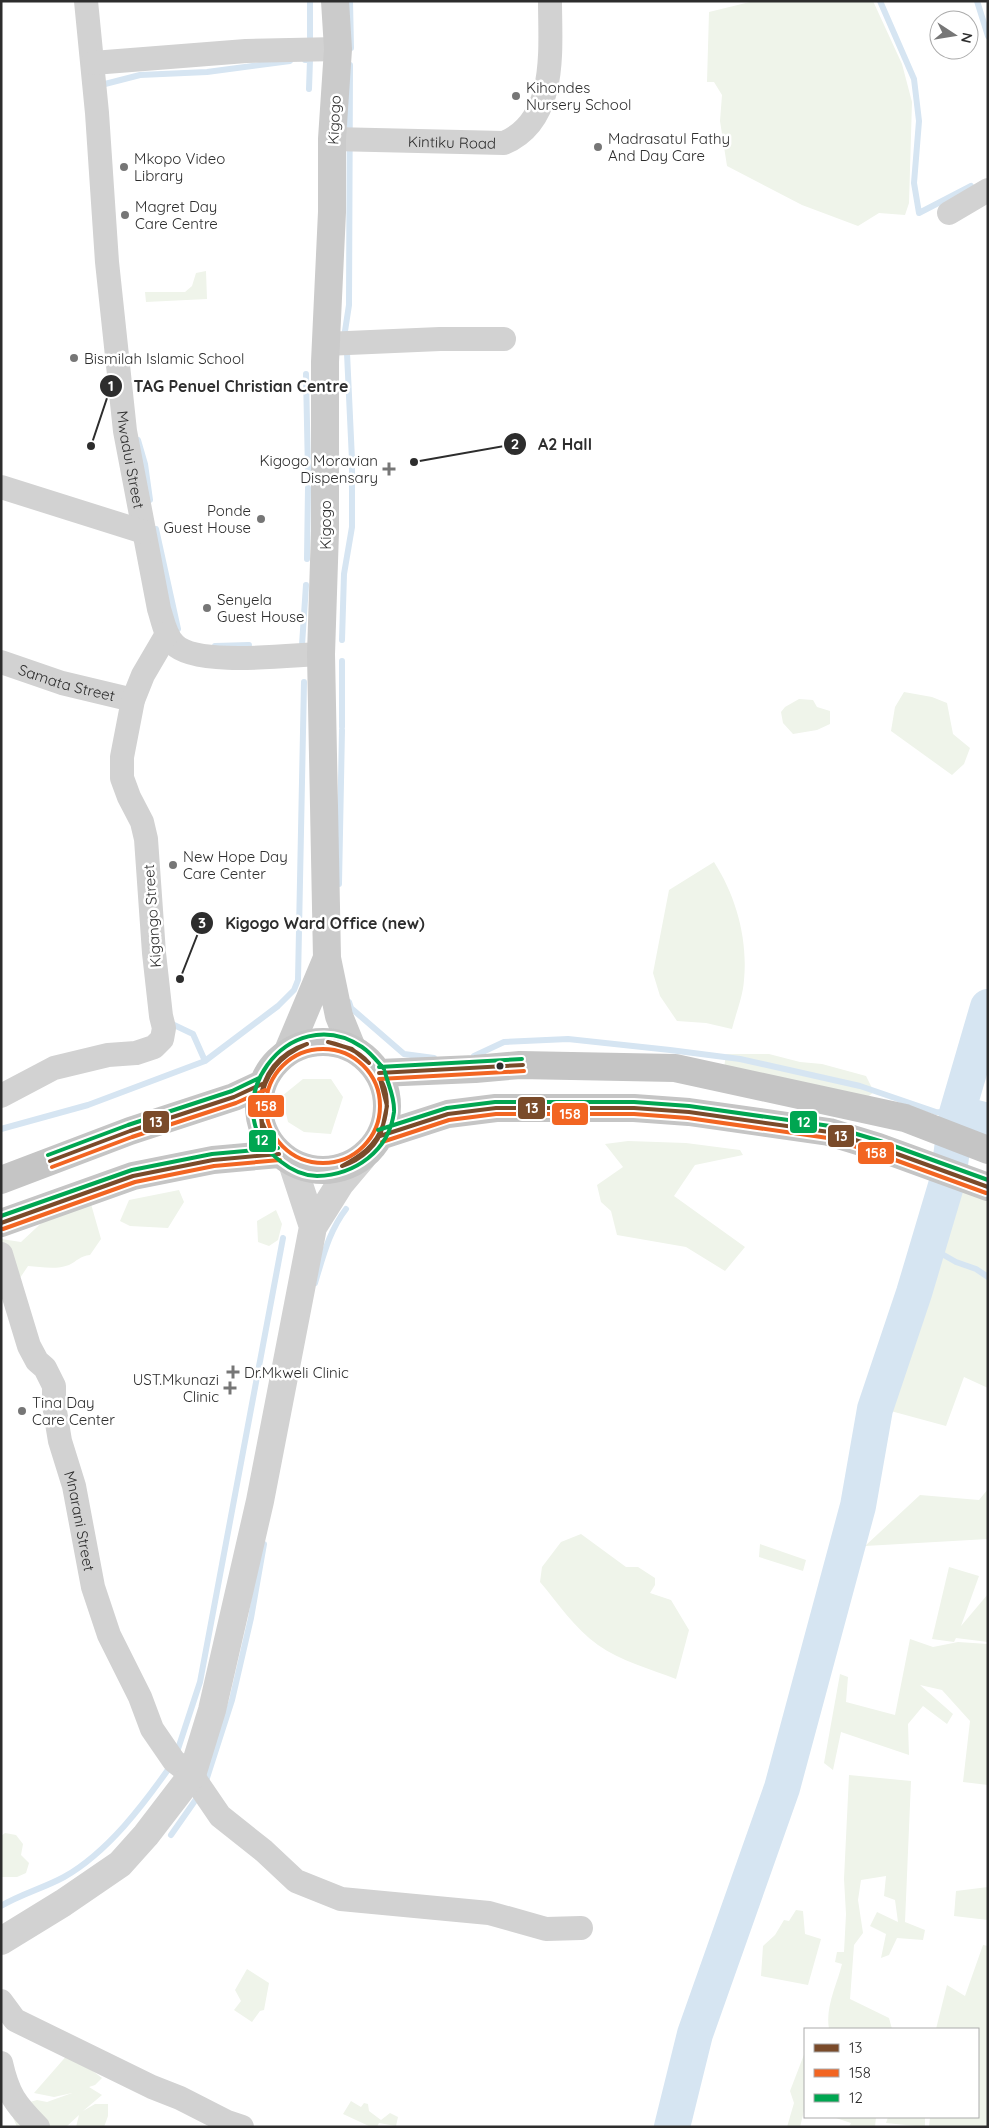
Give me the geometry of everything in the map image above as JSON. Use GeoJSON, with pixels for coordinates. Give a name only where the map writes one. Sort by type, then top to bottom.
{"type":"FeatureCollection","features":[{"type":"Feature","properties":{"kind":"main road","name":"Kigogo"},"geometry":{"type":"LineString","coordinates":[[327,958],[321,654],[325,549],[326,344],[332,212],[332,139],[338,49],[335,1]]}},
{"type":"Feature","properties":{"kind":"main road"},"geometry":{"type":"LineString","coordinates":[[327,958],[339,1016],[352,1048]]}},
{"type":"Feature","properties":{"kind":"main road"},"geometry":{"type":"LineString","coordinates":[[288,1051],[327,958]]}},
{"type":"Feature","properties":{"kind":"main road"},"geometry":{"type":"LineString","coordinates":[[331,1042],[352,1048],[364,1056],[378,1073],[385,1088],[387,1104],[386,1121],[380,1136],[362,1158],[346,1167],[328,1171],[309,1170],[286,1158],[264,1134],[258,1109],[262,1084],[272,1065],[288,1051],[309,1043],[331,1042]]}},
{"type":"Feature","properties":{"kind":"main road"},"geometry":{"type":"LineString","coordinates":[[378,1073],[520,1065],[675,1068],[905,1118],[988,1150]]}},
{"type":"Feature","properties":{"kind":"main road"},"geometry":{"type":"LineString","coordinates":[[1,1180],[130,1131],[234,1097],[262,1084]]}},
{"type":"Feature","properties":{"kind":"main road"},"geometry":{"type":"LineString","coordinates":[[380,1136],[448,1114],[496,1108],[634,1108],[689,1112],[829,1132],[981,1184]]}},
{"type":"Feature","properties":{"kind":"main road"},"geometry":{"type":"LineString","coordinates":[[1,1224],[133,1176],[214,1160],[286,1158]]}},
{"type":"Feature","properties":{"kind":"street","name":"Mwadui Street"},"geometry":{"type":"LineString","coordinates":[[86,1],[93,63],[108,272],[125,431],[159,609],[167,634]]}},
{"type":"Feature","properties":{"kind":"street","name":"Kintiku Road"},"geometry":{"type":"LineString","coordinates":[[332,139],[350,141],[504,143],[514,138],[531,120],[545,96],[550,73],[550,1]]}},
{"type":"Feature","properties":{"kind":"street"},"geometry":{"type":"LineString","coordinates":[[93,63],[246,51],[338,49]]}},
{"type":"Feature","properties":{"kind":"street"},"geometry":{"type":"LineString","coordinates":[[949,213],[988,190]]}},
{"type":"Feature","properties":{"kind":"street"},"geometry":{"type":"LineString","coordinates":[[326,344],[440,339],[504,339]]}},
{"type":"Feature","properties":{"kind":"street"},"geometry":{"type":"LineString","coordinates":[[1,488],[144,532]]}},
{"type":"Feature","properties":{"kind":"street"},"geometry":{"type":"LineString","coordinates":[[167,634],[174,645],[198,656],[249,657],[321,654]]}},
{"type":"Feature","properties":{"kind":"street","name":"Kigango Street"},"geometry":{"type":"LineString","coordinates":[[1,1096],[54,1068],[108,1055],[136,1053],[154,1047],[162,1039],[164,1028],[154,953],[146,838],[142,822],[128,797],[122,778],[122,757],[133,700],[143,675],[167,634]]}},
{"type":"Feature","properties":{"kind":"street","name":"Samata Street"},"geometry":{"type":"LineString","coordinates":[[1,662],[62,683],[133,700]]}},
{"type":"Feature","properties":{"kind":"street"},"geometry":{"type":"LineString","coordinates":[[286,1158],[313,1227]]}},
{"type":"Feature","properties":{"kind":"street"},"geometry":{"type":"LineString","coordinates":[[1,1941],[63,1903],[120,1864],[192,1775],[212,1710],[258,1510],[313,1227],[340,1184],[362,1158]]}},
{"type":"Feature","properties":{"kind":"street","name":"Mnarani Street"},"geometry":{"type":"LineString","coordinates":[[1,1254],[28,1346],[36,1360],[45,1368],[54,1386],[54,1405],[60,1441],[74,1486],[93,1587],[109,1635],[140,1697],[152,1729],[174,1761],[192,1775],[220,1816],[264,1851],[296,1882],[334,1897],[489,1913],[546,1929],[581,1928]]}},
{"type":"Feature","properties":{"kind":"street"},"geometry":{"type":"LineString","coordinates":[[1,2001],[15,2020],[152,2087],[180,2098],[226,2122],[242,2127]]}},
{"type":"Feature","properties":{"kind":"street"},"geometry":{"type":"LineString","coordinates":[[1,2063],[7,2089],[21,2110],[38,2127]]}},
{"type":"Feature","properties":{"kind":"shaded area"},"geometry":{"type":"Polygon","coordinates":[[[754,1],[873,1],[902,64],[912,102],[909,203],[905,215],[879,213],[858,226],[802,205],[727,166],[720,121],[722,95],[714,82],[707,82],[709,12],[754,1]]]}},
{"type":"Feature","properties":{"kind":"shaded area"},"geometry":{"type":"Polygon","coordinates":[[[206,271],[207,299],[146,302],[145,292],[185,292],[192,286],[196,273],[206,271]]]}},
{"type":"Feature","properties":{"kind":"shaded area"},"geometry":{"type":"Polygon","coordinates":[[[904,692],[932,697],[947,703],[953,734],[970,748],[964,764],[952,775],[891,731],[895,707],[904,692]]]}},
{"type":"Feature","properties":{"kind":"shaded area"},"geometry":{"type":"Polygon","coordinates":[[[799,699],[813,700],[817,707],[830,711],[830,724],[817,730],[793,734],[783,723],[781,712],[785,707],[799,699]]]}},
{"type":"Feature","properties":{"kind":"shaded area"},"geometry":{"type":"Polygon","coordinates":[[[714,862],[729,889],[734,903],[739,918],[744,949],[743,986],[732,1029],[706,1023],[677,1021],[660,996],[653,973],[669,890],[714,862]]]}},
{"type":"Feature","properties":{"kind":"shaded area"},"geometry":{"type":"Polygon","coordinates":[[[726,1054],[769,1054],[800,1062],[822,1064],[866,1076],[874,1092],[862,1101],[724,1068],[726,1054]]]}},
{"type":"Feature","properties":{"kind":"shaded area"},"geometry":{"type":"Polygon","coordinates":[[[303,1079],[331,1079],[343,1097],[331,1134],[304,1132],[288,1122],[282,1096],[303,1079]]]}},
{"type":"Feature","properties":{"kind":"shaded area"},"geometry":{"type":"Polygon","coordinates":[[[628,1141],[686,1143],[740,1150],[743,1155],[695,1165],[674,1196],[745,1247],[725,1271],[686,1247],[617,1235],[611,1211],[601,1202],[597,1185],[623,1167],[605,1144],[628,1141]]]}},
{"type":"Feature","properties":{"kind":"shaded area"},"geometry":{"type":"Polygon","coordinates":[[[952,1174],[988,1193],[988,1388],[964,1377],[946,1426],[887,1410],[952,1174]]]}},
{"type":"Feature","properties":{"kind":"shaded area"},"geometry":{"type":"Polygon","coordinates":[[[179,1190],[184,1202],[168,1228],[130,1226],[120,1221],[129,1200],[179,1190]]]}},
{"type":"Feature","properties":{"kind":"shaded area"},"geometry":{"type":"Polygon","coordinates":[[[65,1201],[91,1204],[101,1239],[90,1255],[64,1267],[28,1266],[20,1278],[1,1270],[1,1239],[21,1242],[65,1201]]]}},
{"type":"Feature","properties":{"kind":"shaded area"},"geometry":{"type":"Polygon","coordinates":[[[276,1210],[282,1224],[278,1240],[269,1246],[258,1242],[257,1221],[276,1210]]]}},
{"type":"Feature","properties":{"kind":"shaded area"},"geometry":{"type":"Polygon","coordinates":[[[988,1489],[988,1539],[865,1546],[920,1495],[979,1500],[988,1489]]]}},
{"type":"Feature","properties":{"kind":"shaded area"},"geometry":{"type":"Polygon","coordinates":[[[581,1534],[626,1567],[638,1567],[655,1578],[655,1585],[650,1593],[671,1600],[689,1630],[676,1679],[626,1660],[598,1645],[574,1624],[540,1582],[542,1567],[561,1542],[581,1534]]]}},
{"type":"Feature","properties":{"kind":"shaded area"},"geometry":{"type":"Polygon","coordinates":[[[760,1544],[806,1560],[803,1571],[759,1557],[760,1544]]]}},
{"type":"Feature","properties":{"kind":"shaded area"},"geometry":{"type":"Polygon","coordinates":[[[949,1567],[979,1576],[961,1626],[988,1594],[988,1642],[956,1638],[954,1642],[932,1639],[949,1567]]]}},
{"type":"Feature","properties":{"kind":"shaded area"},"geometry":{"type":"Polygon","coordinates":[[[910,1639],[933,1647],[958,1642],[988,1644],[988,1785],[963,1782],[970,1721],[942,1690],[920,1685],[953,1714],[947,1724],[923,1706],[908,1724],[909,1755],[841,1732],[833,1770],[824,1763],[840,1674],[848,1677],[846,1702],[895,1715],[910,1639]]]}},
{"type":"Feature","properties":{"kind":"shaded area"},"geometry":{"type":"Polygon","coordinates":[[[849,1775],[911,1781],[905,1922],[925,1930],[923,1940],[897,1938],[889,1955],[881,1958],[886,1934],[870,1926],[877,1912],[898,1922],[895,1900],[884,1896],[886,1876],[861,1880],[858,1900],[863,1933],[854,1945],[850,1999],[889,2018],[892,2028],[829,2028],[830,2004],[842,1964],[835,1962],[837,1952],[844,1952],[846,1914],[844,1879],[849,1775]]]}},
{"type":"Feature","properties":{"kind":"shaded area"},"geometry":{"type":"Polygon","coordinates":[[[5,1833],[16,1835],[23,1844],[21,1855],[29,1863],[26,1873],[17,1877],[1,1877],[1,1836],[5,1833]]]}},
{"type":"Feature","properties":{"kind":"shaded area"},"geometry":{"type":"Polygon","coordinates":[[[988,1887],[988,1920],[954,1916],[956,1891],[988,1887]]]}},
{"type":"Feature","properties":{"kind":"shaded area"},"geometry":{"type":"Polygon","coordinates":[[[796,1910],[803,1911],[805,1934],[821,1939],[808,1985],[761,1976],[763,1946],[775,1935],[784,1920],[789,1921],[796,1910]]]}},
{"type":"Feature","properties":{"kind":"shaded area"},"geometry":{"type":"Polygon","coordinates":[[[983,1945],[988,1946],[988,2127],[929,2127],[930,2118],[979,2118],[979,2028],[936,2028],[947,1985],[965,1996],[983,1945]]]}},
{"type":"Feature","properties":{"kind":"shaded area"},"geometry":{"type":"Polygon","coordinates":[[[247,1969],[269,1983],[264,2010],[260,2011],[252,2022],[234,2010],[241,2001],[235,1990],[247,1969]]]}},
{"type":"Feature","properties":{"kind":"shaded area"},"geometry":{"type":"Polygon","coordinates":[[[69,2053],[102,2078],[95,2085],[89,2087],[102,2095],[83,2111],[95,2104],[108,2104],[108,2116],[104,2127],[76,2127],[79,2115],[66,2127],[17,2127],[9,2108],[37,2100],[47,2102],[72,2093],[54,2097],[34,2093],[69,2053]]]}},
{"type":"Feature","properties":{"kind":"shaded area"},"geometry":{"type":"Polygon","coordinates":[[[804,2055],[804,2111],[800,2127],[787,2127],[794,2103],[790,2091],[804,2055]]]}},
{"type":"Feature","properties":{"kind":"shaded area"},"geometry":{"type":"Polygon","coordinates":[[[351,2101],[361,2107],[364,2103],[368,2104],[369,2111],[381,2120],[390,2113],[398,2117],[396,2126],[379,2123],[377,2127],[371,2127],[343,2114],[351,2101]]]}},
{"type":"Feature","properties":{"kind":"shaded area"},"geometry":{"type":"Polygon","coordinates":[[[836,2118],[876,2118],[875,2127],[849,2127],[851,2123],[836,2118]]]}},
{"type":"Feature","properties":{"kind":"shaded area"},"geometry":{"type":"Polygon","coordinates":[[[888,2118],[925,2118],[925,2127],[886,2123],[888,2118]]]}},
{"type":"Feature","properties":{"kind":"waterway"},"geometry":{"type":"LineString","coordinates":[[310,1],[310,37]]}},
{"type":"Feature","properties":{"kind":"waterway"},"geometry":{"type":"LineString","coordinates":[[350,1],[351,48]]}},
{"type":"Feature","properties":{"kind":"waterway"},"geometry":{"type":"LineString","coordinates":[[880,1],[914,79],[919,121],[914,183],[919,213],[971,186]]}},
{"type":"Feature","properties":{"kind":"waterway"},"geometry":{"type":"LineString","coordinates":[[977,1],[988,36]]}},
{"type":"Feature","properties":{"kind":"waterway"},"geometry":{"type":"LineString","coordinates":[[305,60],[310,60],[309,89]]}},
{"type":"Feature","properties":{"kind":"waterway"},"geometry":{"type":"LineString","coordinates":[[101,85],[140,75],[207,72],[290,61]]}},
{"type":"Feature","properties":{"kind":"waterway"},"geometry":{"type":"LineString","coordinates":[[345,331],[349,305],[350,65]]}},
{"type":"Feature","properties":{"kind":"waterway"},"geometry":{"type":"LineString","coordinates":[[342,640],[344,574],[352,527],[352,460],[347,353]]}},
{"type":"Feature","properties":{"kind":"waterway"},"geometry":{"type":"LineString","coordinates":[[306,374],[308,473]]}},
{"type":"Feature","properties":{"kind":"waterway"},"geometry":{"type":"LineString","coordinates":[[138,440],[145,464],[150,500]]}},
{"type":"Feature","properties":{"kind":"waterway"},"geometry":{"type":"LineString","coordinates":[[307,559],[308,488]]}},
{"type":"Feature","properties":{"kind":"waterway"},"geometry":{"type":"LineString","coordinates":[[156,529],[178,629]]}},
{"type":"Feature","properties":{"kind":"waterway"},"geometry":{"type":"LineString","coordinates":[[302,645],[306,585]]}},
{"type":"Feature","properties":{"kind":"waterway"},"geometry":{"type":"LineString","coordinates":[[215,646],[249,645]]}},
{"type":"Feature","properties":{"kind":"waterway"},"geometry":{"type":"LineString","coordinates":[[342,661],[342,727]]}},
{"type":"Feature","properties":{"kind":"waterway"},"geometry":{"type":"LineString","coordinates":[[1,1129],[88,1105],[205,1061],[278,1006],[294,990],[298,980],[304,682]]}},
{"type":"Feature","properties":{"kind":"waterway"},"geometry":{"type":"LineString","coordinates":[[339,884],[342,730]]}},
{"type":"Feature","properties":{"kind":"waterway"},"geometry":{"type":"LineString","coordinates":[[349,1002],[351,1008],[404,1054],[434,1058]]}},
{"type":"Feature","properties":{"kind":"waterway"},"geometry":{"type":"LineString","coordinates":[[672,2127],[695,2034],[782,1788],[858,1506],[875,1409],[914,1293],[948,1179],[957,1113],[988,1007]]}},
{"type":"Feature","properties":{"kind":"waterway"},"geometry":{"type":"LineString","coordinates":[[170,1020],[172,1024],[193,1034],[205,1061]]}},
{"type":"Feature","properties":{"kind":"waterway"},"geometry":{"type":"LineString","coordinates":[[474,1056],[504,1042],[568,1039],[670,1050],[740,1059],[860,1086],[936,1112],[957,1113]]}},
{"type":"Feature","properties":{"kind":"waterway"},"geometry":{"type":"LineString","coordinates":[[957,1113],[988,1121]]}},
{"type":"Feature","properties":{"kind":"waterway"},"geometry":{"type":"LineString","coordinates":[[315,1283],[331,1235],[346,1209]]}},
{"type":"Feature","properties":{"kind":"waterway"},"geometry":{"type":"LineString","coordinates":[[176,1755],[200,1682],[283,1238]]}},
{"type":"Feature","properties":{"kind":"waterway"},"geometry":{"type":"LineString","coordinates":[[928,1246],[956,1262],[976,1269],[988,1277]]}},
{"type":"Feature","properties":{"kind":"waterway"},"geometry":{"type":"LineString","coordinates":[[205,1784],[232,1700],[251,1618],[264,1544]]}},
{"type":"Feature","properties":{"kind":"waterway"},"geometry":{"type":"LineString","coordinates":[[1,1906],[64,1877],[96,1854],[137,1811],[172,1764]]}},
{"type":"Feature","properties":{"kind":"waterway"},"geometry":{"type":"LineString","coordinates":[[171,1835],[199,1795]]}},
{"type":"Feature","properties":{"kind":"transit line","name":"12"},"geometry":{"type":"LineString","coordinates":[[384,1069],[362,1047],[335,1036],[309,1036],[286,1047],[267,1065],[256,1088],[253,1113],[260,1138],[280,1161],[307,1175],[331,1175],[357,1166],[377,1149],[391,1126],[394,1107],[385,1072]]}},
{"type":"Feature","properties":{"kind":"transit line","name":"13"},"geometry":{"type":"LineString","coordinates":[[328,1042],[355,1052],[369,1063]]}},
{"type":"Feature","properties":{"kind":"transit line","name":"13"},"geometry":{"type":"LineString","coordinates":[[328,1042],[352,1049],[369,1063]]}},
{"type":"Feature","properties":{"kind":"transit line","name":"13"},"geometry":{"type":"LineString","coordinates":[[260,1103],[264,1083],[274,1066],[288,1053],[307,1044]]}},
{"type":"Feature","properties":{"kind":"transit line","name":"13"},"geometry":{"type":"LineString","coordinates":[[260,1103],[266,1083],[275,1067],[289,1054],[307,1044]]}},
{"type":"Feature","properties":{"kind":"transit line","name":"158"},"geometry":{"type":"LineString","coordinates":[[323,1049],[345,1054],[363,1066],[375,1084],[380,1106],[375,1128],[363,1146],[345,1158],[323,1163],[301,1158],[283,1146],[271,1128],[266,1106],[271,1084],[283,1066],[301,1054],[323,1049]]}},
{"type":"Feature","properties":{"kind":"transit line","name":"12"},"geometry":{"type":"LineString","coordinates":[[379,1067],[522,1059]]}},
{"type":"Feature","properties":{"kind":"transit line","name":"13"},"geometry":{"type":"LineString","coordinates":[[379,1073],[523,1065]]}},
{"type":"Feature","properties":{"kind":"transit line","name":"158"},"geometry":{"type":"LineString","coordinates":[[379,1079],[524,1071]]}},
{"type":"Feature","properties":{"kind":"transit line","name":"12"},"geometry":{"type":"LineString","coordinates":[[48,1155],[128,1125],[232,1091],[259,1078]]}},
{"type":"Feature","properties":{"kind":"transit line","name":"13"},"geometry":{"type":"LineString","coordinates":[[380,1079],[387,1101],[383,1125]]}},
{"type":"Feature","properties":{"kind":"transit line","name":"13"},"geometry":{"type":"LineString","coordinates":[[380,1079],[387,1106],[383,1125]]}},
{"type":"Feature","properties":{"kind":"transit line","name":"13"},"geometry":{"type":"LineString","coordinates":[[50,1161],[130,1131],[234,1097],[262,1084]]}},
{"type":"Feature","properties":{"kind":"transit line","name":"158"},"geometry":{"type":"LineString","coordinates":[[52,1167],[132,1137],[236,1103],[265,1090]]}},
{"type":"Feature","properties":{"kind":"transit line","name":"12"},"geometry":{"type":"LineString","coordinates":[[378,1130],[447,1108],[495,1102],[634,1102],[689,1106],[830,1126],[880,1141],[988,1180]]}},
{"type":"Feature","properties":{"kind":"transit line","name":"13"},"geometry":{"type":"LineString","coordinates":[[260,1103],[262,1122],[271,1142]]}},
{"type":"Feature","properties":{"kind":"transit line","name":"13"},"geometry":{"type":"LineString","coordinates":[[260,1103],[262,1128],[271,1142]]}},
{"type":"Feature","properties":{"kind":"transit line","name":"13"},"geometry":{"type":"LineString","coordinates":[[380,1136],[448,1114],[496,1108],[634,1108],[689,1112],[829,1132],[878,1147],[988,1187]]}},
{"type":"Feature","properties":{"kind":"transit line","name":"158"},"geometry":{"type":"LineString","coordinates":[[382,1142],[449,1120],[496,1114],[634,1114],[688,1118],[828,1138],[876,1153],[986,1193]]}},
{"type":"Feature","properties":{"kind":"transit line","name":"13"},"geometry":{"type":"LineString","coordinates":[[342,1166],[372,1145],[383,1125]]}},
{"type":"Feature","properties":{"kind":"transit line","name":"13"},"geometry":{"type":"LineString","coordinates":[[342,1166],[356,1160],[368,1151],[378,1139],[383,1125]]}},
{"type":"Feature","properties":{"kind":"transit line","name":"12"},"geometry":{"type":"LineString","coordinates":[[1,1216],[132,1170],[212,1154],[278,1148]]}},
{"type":"Feature","properties":{"kind":"transit line","name":"13"},"geometry":{"type":"LineString","coordinates":[[1,1223],[133,1176],[213,1160],[279,1154]]}},
{"type":"Feature","properties":{"kind":"transit line","name":"158"},"geometry":{"type":"LineString","coordinates":[[3,1229],[135,1182],[214,1166],[280,1160]]}},
{"type":"Feature","properties":{"kind":"place","name":"Kihondes Nursery School"},"geometry":{"type":"Point","coordinates":[516,96]}},
{"type":"Feature","properties":{"kind":"place","name":"Madrasatul Fathy And Day Care"},"geometry":{"type":"Point","coordinates":[598,147]}},
{"type":"Feature","properties":{"kind":"place","name":"Mkopo Video Library"},"geometry":{"type":"Point","coordinates":[124,167]}},
{"type":"Feature","properties":{"kind":"place","name":"Magret Day Care Centre"},"geometry":{"type":"Point","coordinates":[125,215]}},
{"type":"Feature","properties":{"kind":"place","name":"Bismilah Islamic School"},"geometry":{"type":"Point","coordinates":[74,358]}},
{"type":"Feature","properties":{"kind":"place","name":"TAG Penuel Christian Centre"},"geometry":{"type":"Point","coordinates":[91,446]}},
{"type":"Feature","properties":{"kind":"place","name":"A2 Hall"},"geometry":{"type":"Point","coordinates":[414,462]}},
{"type":"Feature","properties":{"kind":"place","name":"Kigogo Moravian Dispensary"},"geometry":{"type":"Point","coordinates":[389,469]}},
{"type":"Feature","properties":{"kind":"place","name":"Ponde Guest House"},"geometry":{"type":"Point","coordinates":[261,519]}},
{"type":"Feature","properties":{"kind":"place","name":"Senyela Guest House"},"geometry":{"type":"Point","coordinates":[207,608]}},
{"type":"Feature","properties":{"kind":"place","name":"New Hope Day Care Center"},"geometry":{"type":"Point","coordinates":[173,865]}},
{"type":"Feature","properties":{"kind":"place","name":"Kigogo Ward Office (new)"},"geometry":{"type":"Point","coordinates":[180,979]}},
{"type":"Feature","properties":{"kind":"place","name":"Dr.Mkweli Clinic"},"geometry":{"type":"Point","coordinates":[233,1372]}},
{"type":"Feature","properties":{"kind":"place","name":"UST.Mkunazi Clinic"},"geometry":{"type":"Point","coordinates":[230,1388]}},
{"type":"Feature","properties":{"kind":"place","name":"Tina Day Care Center"},"geometry":{"type":"Point","coordinates":[22,1411]}}]}
